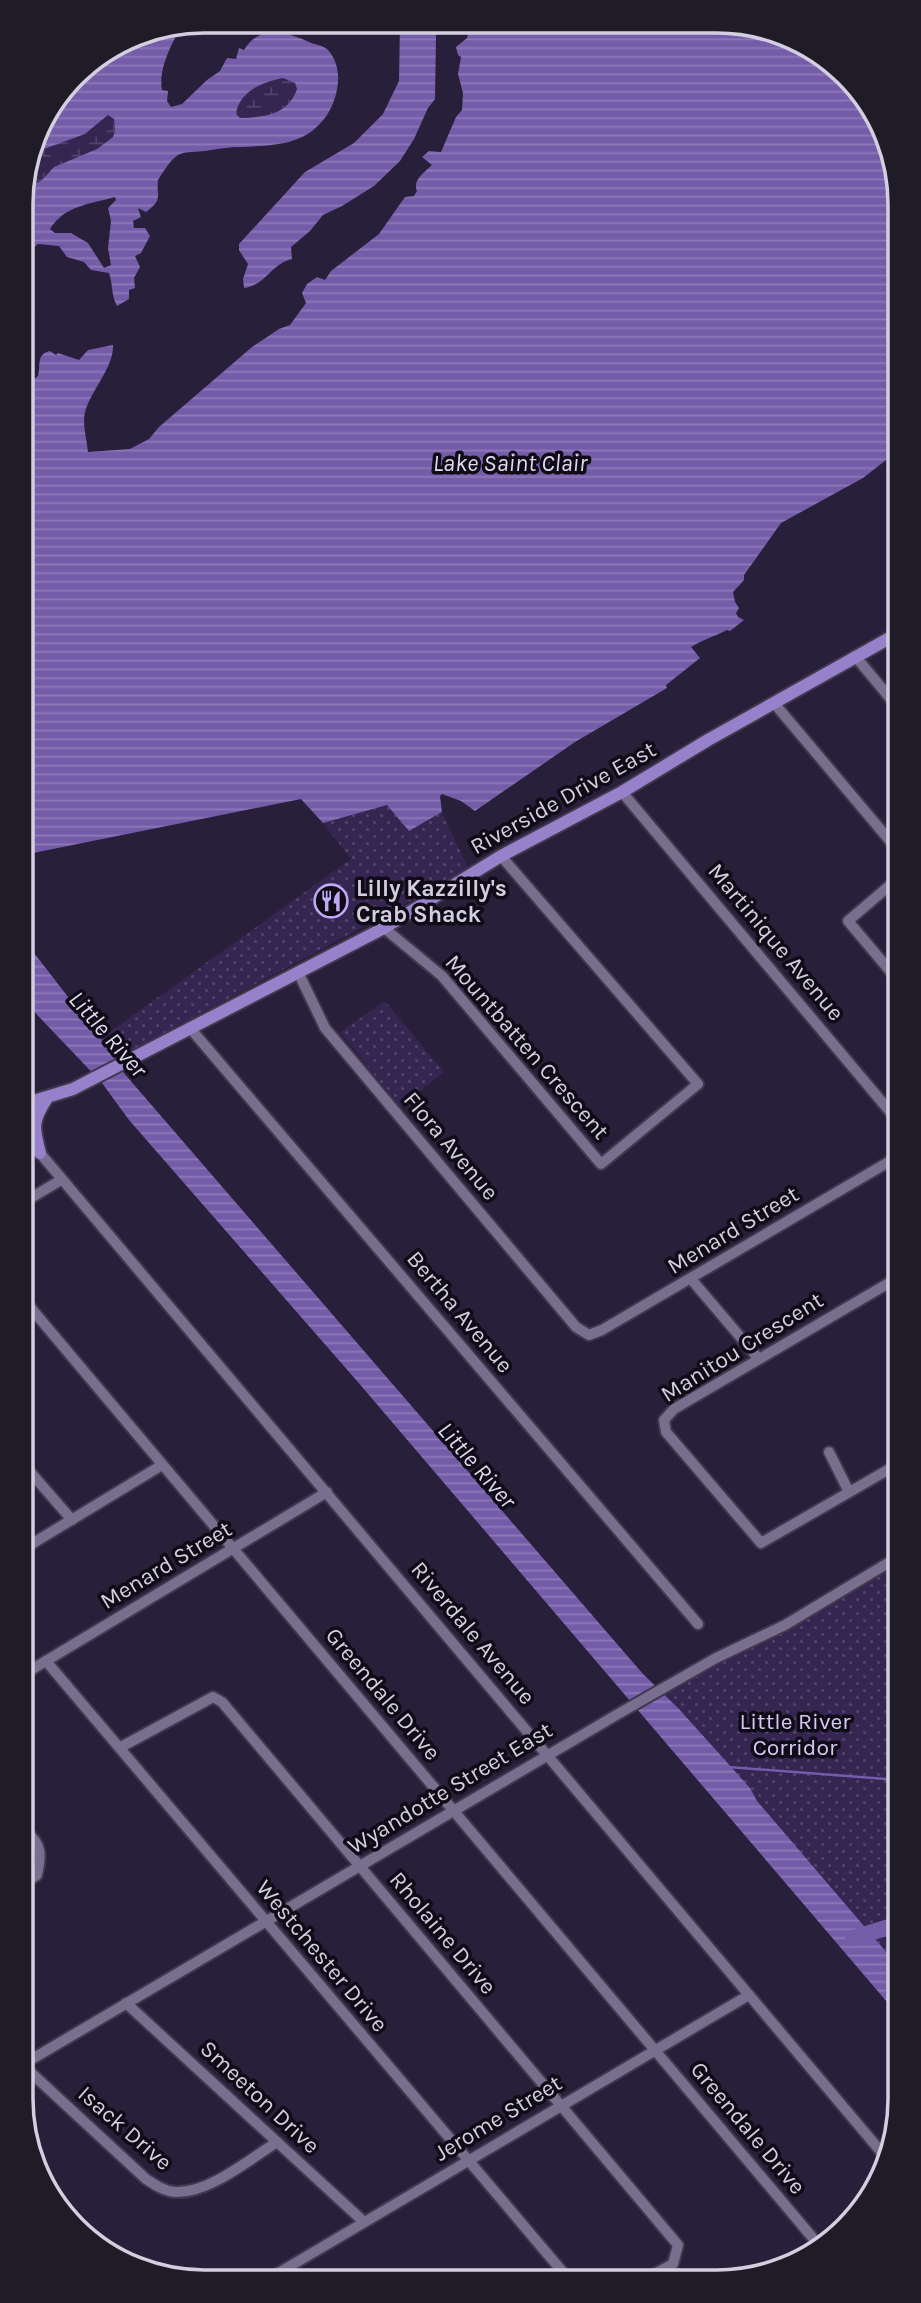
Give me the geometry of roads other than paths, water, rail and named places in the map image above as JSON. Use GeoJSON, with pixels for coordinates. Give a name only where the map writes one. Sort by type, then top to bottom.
{"type":"FeatureCollection","features":[{"type":"Feature","properties":{"kind":"main road","name":"Riverside Drive East"},"geometry":{"type":"LineString","coordinates":[[34,1102],[73,1089],[384,928],[501,856],[622,792],[708,740],[888,639]]}},
{"type":"Feature","properties":{"kind":"main road"},"geometry":{"type":"LineString","coordinates":[[40,1153],[34,1129],[35,1119],[47,1098]]}},
{"type":"Feature","properties":{"kind":"street"},"geometry":{"type":"LineString","coordinates":[[855,656],[888,695]]}},
{"type":"Feature","properties":{"kind":"street"},"geometry":{"type":"LineString","coordinates":[[774,703],[888,838]]}},
{"type":"Feature","properties":{"kind":"street","name":"Martinique Avenue"},"geometry":{"type":"LineString","coordinates":[[622,792],[888,1109]]}},
{"type":"Feature","properties":{"kind":"street","name":"Mountbatten Crescent"},"geometry":{"type":"LineString","coordinates":[[384,928],[442,976],[601,1164],[698,1084],[501,856]]}},
{"type":"Feature","properties":{"kind":"street"},"geometry":{"type":"LineString","coordinates":[[888,887],[848,920],[888,968]]}},
{"type":"Feature","properties":{"kind":"street","name":"Flora Avenue"},"geometry":{"type":"LineString","coordinates":[[298,972],[325,1028],[576,1327],[589,1335]]}},
{"type":"Feature","properties":{"kind":"street","name":"Bertha Avenue"},"geometry":{"type":"LineString","coordinates":[[190,1028],[698,1623]]}},
{"type":"Feature","properties":{"kind":"street","name":"Riverdale Avenue"},"geometry":{"type":"LineString","coordinates":[[34,1145],[880,2150]]}},
{"type":"Feature","properties":{"kind":"street","name":"Menard Street"},"geometry":{"type":"LineString","coordinates":[[589,1335],[603,1330],[887,1163]]}},
{"type":"Feature","properties":{"kind":"street"},"geometry":{"type":"LineString","coordinates":[[33,1196],[61,1180]]}},
{"type":"Feature","properties":{"kind":"street"},"geometry":{"type":"LineString","coordinates":[[691,1279],[760,1359]]}},
{"type":"Feature","properties":{"kind":"street","name":"Manitou Crescent"},"geometry":{"type":"LineString","coordinates":[[887,1284],[674,1409],[664,1420],[666,1432],[761,1543],[887,1470]]}},
{"type":"Feature","properties":{"kind":"street","name":"Greendale Drive"},"geometry":{"type":"LineString","coordinates":[[33,1311],[814,2239]]}},
{"type":"Feature","properties":{"kind":"street"},"geometry":{"type":"LineString","coordinates":[[829,1452],[849,1492]]}},
{"type":"Feature","properties":{"kind":"street"},"geometry":{"type":"LineString","coordinates":[[33,1543],[162,1465]]}},
{"type":"Feature","properties":{"kind":"street"},"geometry":{"type":"LineString","coordinates":[[33,1476],[72,1520]]}},
{"type":"Feature","properties":{"kind":"street","name":"Menard Street"},"geometry":{"type":"LineString","coordinates":[[33,1669],[327,1492]]}},
{"type":"Feature","properties":{"kind":"street","name":"Wyandotte Street East"},"geometry":{"type":"LineString","coordinates":[[33,2058],[668,1685],[716,1658],[785,1625],[887,1564]]}},
{"type":"Feature","properties":{"kind":"street","name":"Westchester Drive"},"geometry":{"type":"LineString","coordinates":[[46,1661],[561,2270]]}},
{"type":"Feature","properties":{"kind":"street","name":"Rholaine Drive"},"geometry":{"type":"LineString","coordinates":[[121,1747],[213,1697],[222,1702],[678,2245],[673,2264],[662,2270]]}},
{"type":"Feature","properties":{"kind":"street"},"geometry":{"type":"LineString","coordinates":[[33,1839],[38,1844],[41,1855],[37,1875],[33,1877]]}},
{"type":"Feature","properties":{"kind":"street","name":"Jerome Street"},"geometry":{"type":"LineString","coordinates":[[283,2270],[749,1995]]}},
{"type":"Feature","properties":{"kind":"street","name":"Smeeton Drive"},"geometry":{"type":"LineString","coordinates":[[126,2003],[364,2222]]}},
{"type":"Feature","properties":{"kind":"street","name":"Isack Drive"},"geometry":{"type":"LineString","coordinates":[[33,2076],[146,2179],[162,2189],[177,2192],[202,2189],[277,2142]]}},
{"type":"Feature","properties":{"kind":"water"},"geometry":{"type":"Polygon","coordinates":[[[400,33],[437,33],[435,99],[400,161],[374,186],[323,215],[310,231],[291,247],[292,259],[279,265],[258,283],[244,288],[243,279],[248,264],[239,250],[239,244],[305,172],[354,143],[383,114],[399,81],[400,33]]]}},
{"type":"Feature","properties":{"kind":"water","name":"Lake Saint Clair"},"geometry":{"type":"Polygon","coordinates":[[[468,33],[739,35],[772,42],[792,51],[838,83],[865,119],[875,139],[886,182],[888,459],[863,478],[781,523],[744,575],[744,580],[733,592],[739,608],[736,613],[744,620],[730,631],[691,647],[700,658],[666,685],[667,688],[575,742],[475,811],[461,801],[442,794],[442,812],[409,831],[387,805],[323,823],[301,799],[34,853],[34,379],[38,376],[41,357],[50,351],[79,360],[88,350],[113,345],[110,362],[85,412],[84,427],[88,452],[130,449],[149,439],[159,427],[252,347],[290,325],[306,303],[302,293],[307,284],[317,277],[325,280],[331,271],[379,234],[405,197],[414,196],[417,191],[416,183],[432,165],[422,157],[429,151],[441,152],[456,117],[462,110],[463,93],[458,74],[461,57],[456,47],[467,38],[468,33]]]}},
{"type":"Feature","properties":{"kind":"water"},"geometry":{"type":"Polygon","coordinates":[[[265,34],[291,35],[326,48],[336,65],[338,82],[334,99],[327,115],[309,133],[289,142],[188,152],[172,160],[158,180],[158,197],[155,204],[146,212],[138,208],[141,217],[133,221],[134,228],[145,228],[150,236],[141,253],[135,256],[140,267],[134,278],[135,288],[129,290],[129,299],[117,306],[109,273],[91,270],[84,262],[67,257],[59,246],[38,244],[34,247],[35,184],[54,167],[97,149],[113,137],[114,119],[108,115],[85,134],[41,153],[56,119],[76,91],[91,76],[119,56],[149,42],[176,36],[167,56],[161,82],[162,90],[168,91],[167,101],[171,107],[182,104],[220,71],[227,58],[236,59],[239,48],[244,50],[250,42],[265,34]],[[283,78],[260,85],[242,99],[236,114],[240,118],[258,117],[282,109],[293,98],[297,89],[295,83],[283,78]],[[115,197],[71,210],[50,229],[55,233],[71,233],[88,243],[104,268],[111,265],[108,248],[111,221],[108,208],[116,200],[115,197]]]}},
{"type":"Feature","properties":{"kind":"water"},"geometry":{"type":"Polygon","coordinates":[[[34,952],[116,1059],[123,1072],[643,1674],[679,1709],[750,1788],[757,1801],[887,1953],[887,2002],[357,1381],[129,1120],[102,1083],[34,1011],[34,952]]]}},
{"type":"Feature","properties":{"kind":"waterway"},"geometry":{"type":"LineString","coordinates":[[728,1767],[887,1779]]}},
{"type":"Feature","properties":{"kind":"waterway"},"geometry":{"type":"LineString","coordinates":[[853,1938],[887,1928]]}},
{"type":"Feature","properties":{"kind":"place","name":"Lilly Kazzilly's Crab Shack"},"geometry":{"type":"Point","coordinates":[331,901]}},
{"type":"Feature","properties":{"kind":"water label","name":"Little River"},"geometry":{"type":"Point","coordinates":[108,1034]}},
{"type":"Feature","properties":{"kind":"water label","name":"Little River"},"geometry":{"type":"Point","coordinates":[477,1465]}},
{"type":"Feature","properties":{"kind":"park label","name":"Little River Corridor"},"geometry":{"type":"Point","coordinates":[795,1734]}}]}
